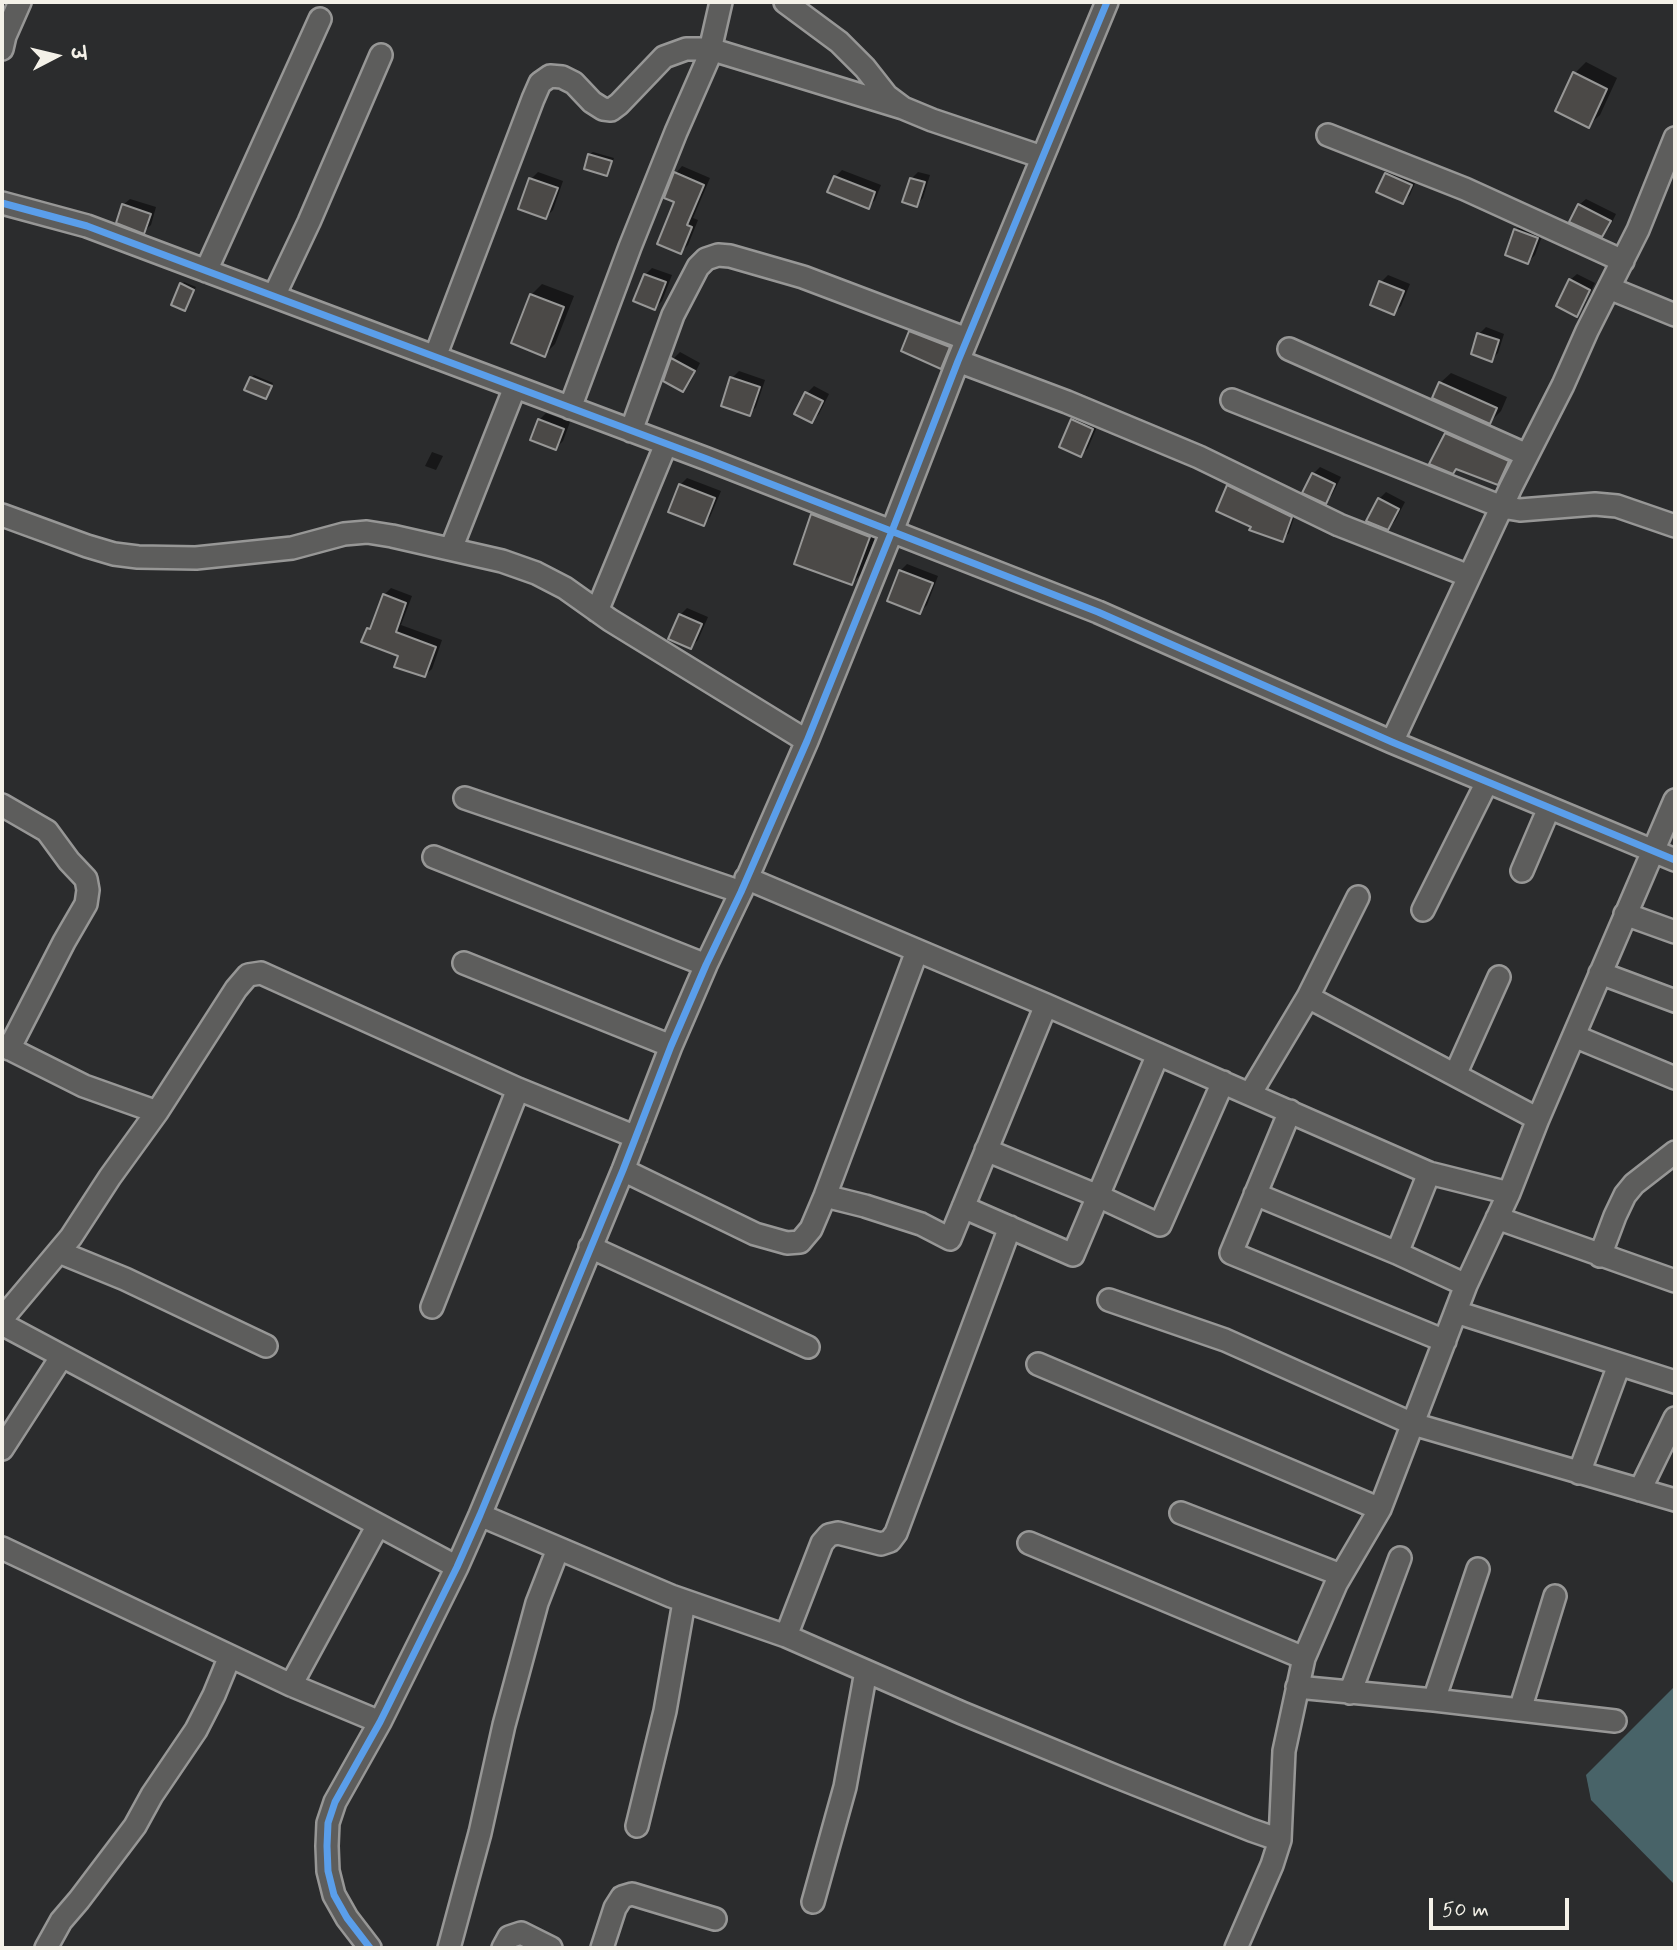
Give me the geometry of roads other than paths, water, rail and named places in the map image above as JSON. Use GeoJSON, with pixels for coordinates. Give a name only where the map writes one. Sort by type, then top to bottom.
{"type":"FeatureCollection","features":[{"type":"Feature","properties":{"kind":"street"},"geometry":{"type":"LineString","coordinates":[[2,49],[20,2]]}},
{"type":"Feature","properties":{"kind":"street"},"geometry":{"type":"LineString","coordinates":[[570,408],[629,247],[708,58],[721,2]]}},
{"type":"Feature","properties":{"kind":"street"},"geometry":{"type":"LineString","coordinates":[[785,2],[839,42],[865,68],[887,96],[903,108]]}},
{"type":"Feature","properties":{"kind":"street"},"geometry":{"type":"LineString","coordinates":[[370,1948],[334,1895],[328,1871],[328,1823],[335,1802],[380,1722],[480,1515],[624,1170],[705,965],[807,741],[958,361],[1107,2]]}},
{"type":"Feature","properties":{"kind":"street"},"geometry":{"type":"LineString","coordinates":[[206,271],[320,19]]}},
{"type":"Feature","properties":{"kind":"street"},"geometry":{"type":"LineString","coordinates":[[435,357],[533,99],[540,83],[550,76],[562,77],[573,83],[592,102],[603,109],[611,110],[664,57],[686,49],[710,49],[903,108],[1042,157]]}},
{"type":"Feature","properties":{"kind":"street"},"geometry":{"type":"LineString","coordinates":[[274,296],[381,55]]}},
{"type":"Feature","properties":{"kind":"street"},"geometry":{"type":"LineString","coordinates":[[1328,135],[1465,189],[1623,261]]}},
{"type":"Feature","properties":{"kind":"street"},"geometry":{"type":"LineString","coordinates":[[1392,742],[1502,507],[1638,230],[1675,138]]}},
{"type":"Feature","properties":{"kind":"street"},"geometry":{"type":"LineString","coordinates":[[2,203],[87,226],[892,531],[1098,612],[1392,742],[1675,860]]}},
{"type":"Feature","properties":{"kind":"street"},"geometry":{"type":"LineString","coordinates":[[631,431],[673,315],[698,267],[706,259],[718,255],[803,276],[967,339]]}},
{"type":"Feature","properties":{"kind":"street"},"geometry":{"type":"LineString","coordinates":[[1609,288],[1675,314]]}},
{"type":"Feature","properties":{"kind":"street"},"geometry":{"type":"LineString","coordinates":[[1289,349],[1527,456]]}},
{"type":"Feature","properties":{"kind":"street"},"geometry":{"type":"LineString","coordinates":[[958,361],[1067,402],[1199,457],[1339,526],[1469,576]]}},
{"type":"Feature","properties":{"kind":"street"},"geometry":{"type":"LineString","coordinates":[[451,550],[515,387]]}},
{"type":"Feature","properties":{"kind":"street"},"geometry":{"type":"LineString","coordinates":[[1232,400],[1502,507],[1520,510],[1595,504],[1618,506],[1675,526]]}},
{"type":"Feature","properties":{"kind":"street"},"geometry":{"type":"LineString","coordinates":[[597,611],[666,444]]}},
{"type":"Feature","properties":{"kind":"street"},"geometry":{"type":"LineString","coordinates":[[2,515],[96,549],[138,557],[196,558],[292,548],[344,534],[367,532],[502,561],[537,573],[565,588],[597,611],[807,741]]}},
{"type":"Feature","properties":{"kind":"street"},"geometry":{"type":"LineString","coordinates":[[1423,910],[1487,782]]}},
{"type":"Feature","properties":{"kind":"street"},"geometry":{"type":"LineString","coordinates":[[465,798],[743,885],[917,951],[1430,1172],[1509,1193]]}},
{"type":"Feature","properties":{"kind":"street"},"geometry":{"type":"LineString","coordinates":[[1236,1948],[1280,1840],[1284,1751],[1304,1658],[1341,1575],[1380,1509],[1465,1285],[1509,1193],[1675,800]]}},
{"type":"Feature","properties":{"kind":"street"},"geometry":{"type":"LineString","coordinates":[[2,805],[47,831],[86,879],[88,890],[86,904],[6,1047],[84,1086],[157,1112]]}},
{"type":"Feature","properties":{"kind":"street"},"geometry":{"type":"LineString","coordinates":[[1522,871],[1549,808]]}},
{"type":"Feature","properties":{"kind":"street"},"geometry":{"type":"LineString","coordinates":[[434,857],[705,965]]}},
{"type":"Feature","properties":{"kind":"street"},"geometry":{"type":"LineString","coordinates":[[1250,1094],[1308,997],[1358,897]]}},
{"type":"Feature","properties":{"kind":"street"},"geometry":{"type":"LineString","coordinates":[[1625,914],[1675,932]]}},
{"type":"Feature","properties":{"kind":"street"},"geometry":{"type":"LineString","coordinates":[[624,1170],[755,1234],[788,1242],[800,1242],[811,1228],[825,1196],[917,951]]}},
{"type":"Feature","properties":{"kind":"street"},"geometry":{"type":"LineString","coordinates":[[464,963],[671,1046]]}},
{"type":"Feature","properties":{"kind":"street"},"geometry":{"type":"LineString","coordinates":[[457,1567],[62,1356],[2,1321],[71,1237],[157,1112],[236,989],[248,975],[261,973],[518,1089],[636,1137]]}},
{"type":"Feature","properties":{"kind":"street"},"geometry":{"type":"LineString","coordinates":[[1600,973],[1675,1000]]}},
{"type":"Feature","properties":{"kind":"street"},"geometry":{"type":"LineString","coordinates":[[1455,1075],[1499,977]]}},
{"type":"Feature","properties":{"kind":"street"},"geometry":{"type":"LineString","coordinates":[[1308,997],[1538,1119]]}},
{"type":"Feature","properties":{"kind":"street"},"geometry":{"type":"LineString","coordinates":[[825,1196],[921,1224],[950,1239],[1046,1005]]}},
{"type":"Feature","properties":{"kind":"street"},"geometry":{"type":"LineString","coordinates":[[1574,1035],[1675,1078]]}},
{"type":"Feature","properties":{"kind":"street"},"geometry":{"type":"LineString","coordinates":[[963,1207],[1073,1255],[1158,1054]]}},
{"type":"Feature","properties":{"kind":"street"},"geometry":{"type":"LineString","coordinates":[[986,1150],[1160,1225],[1223,1082]]}},
{"type":"Feature","properties":{"kind":"street"},"geometry":{"type":"LineString","coordinates":[[432,1307],[518,1089]]}},
{"type":"Feature","properties":{"kind":"street"},"geometry":{"type":"LineString","coordinates":[[1290,1111],[1231,1253],[1445,1341]]}},
{"type":"Feature","properties":{"kind":"street"},"geometry":{"type":"LineString","coordinates":[[1600,1256],[1625,1195],[1634,1184],[1675,1152]]}},
{"type":"Feature","properties":{"kind":"street"},"geometry":{"type":"LineString","coordinates":[[1397,1253],[1430,1172]]}},
{"type":"Feature","properties":{"kind":"street"},"geometry":{"type":"LineString","coordinates":[[1255,1194],[1397,1253],[1465,1285]]}},
{"type":"Feature","properties":{"kind":"street"},"geometry":{"type":"LineString","coordinates":[[1497,1218],[1675,1281]]}},
{"type":"Feature","properties":{"kind":"street"},"geometry":{"type":"LineString","coordinates":[[786,1636],[822,1543],[829,1535],[838,1533],[881,1544],[890,1541],[896,1533],[1010,1227]]}},
{"type":"Feature","properties":{"kind":"street"},"geometry":{"type":"LineString","coordinates":[[590,1247],[808,1347]]}},
{"type":"Feature","properties":{"kind":"street"},"geometry":{"type":"LineString","coordinates":[[59,1252],[125,1279],[266,1346]]}},
{"type":"Feature","properties":{"kind":"street"},"geometry":{"type":"LineString","coordinates":[[1109,1300],[1225,1340],[1413,1424],[1675,1500]]}},
{"type":"Feature","properties":{"kind":"street"},"geometry":{"type":"LineString","coordinates":[[1456,1312],[1675,1382]]}},
{"type":"Feature","properties":{"kind":"street"},"geometry":{"type":"LineString","coordinates":[[2,1449],[62,1356]]}},
{"type":"Feature","properties":{"kind":"street"},"geometry":{"type":"LineString","coordinates":[[1038,1364],[1380,1509]]}},
{"type":"Feature","properties":{"kind":"street"},"geometry":{"type":"LineString","coordinates":[[1579,1473],[1619,1365]]}},
{"type":"Feature","properties":{"kind":"street"},"geometry":{"type":"LineString","coordinates":[[1640,1490],[1675,1418]]}},
{"type":"Feature","properties":{"kind":"street"},"geometry":{"type":"LineString","coordinates":[[1181,1513],[1341,1575]]}},
{"type":"Feature","properties":{"kind":"street"},"geometry":{"type":"LineString","coordinates":[[480,1515],[684,1602],[786,1636],[1115,1776],[1280,1840]]}},
{"type":"Feature","properties":{"kind":"street"},"geometry":{"type":"LineString","coordinates":[[291,1685],[379,1525]]}},
{"type":"Feature","properties":{"kind":"street"},"geometry":{"type":"LineString","coordinates":[[1029,1543],[1304,1658]]}},
{"type":"Feature","properties":{"kind":"street"},"geometry":{"type":"LineString","coordinates":[[2,1548],[291,1685],[380,1722]]}},
{"type":"Feature","properties":{"kind":"street"},"geometry":{"type":"LineString","coordinates":[[449,1948],[537,1603],[558,1549]]}},
{"type":"Feature","properties":{"kind":"street"},"geometry":{"type":"LineString","coordinates":[[1350,1693],[1401,1558]]}},
{"type":"Feature","properties":{"kind":"street"},"geometry":{"type":"LineString","coordinates":[[1434,1700],[1478,1569]]}},
{"type":"Feature","properties":{"kind":"street"},"geometry":{"type":"LineString","coordinates":[[1520,1710],[1555,1596]]}},
{"type":"Feature","properties":{"kind":"street"},"geometry":{"type":"LineString","coordinates":[[637,1826],[665,1711],[684,1602]]}},
{"type":"Feature","properties":{"kind":"street"},"geometry":{"type":"LineString","coordinates":[[46,1948],[61,1921],[135,1826],[152,1795],[196,1730],[230,1656]]}},
{"type":"Feature","properties":{"kind":"street"},"geometry":{"type":"LineString","coordinates":[[813,1902],[845,1787],[866,1671]]}},
{"type":"Feature","properties":{"kind":"street"},"geometry":{"type":"LineString","coordinates":[[1297,1687],[1615,1721]]}},
{"type":"Feature","properties":{"kind":"street"},"geometry":{"type":"LineString","coordinates":[[602,1948],[615,1908],[622,1897],[632,1894],[715,1919]]}},
{"type":"Feature","properties":{"kind":"street"},"geometry":{"type":"LineString","coordinates":[[503,1948],[509,1937],[522,1933],[551,1948]]}},
{"type":"Feature","properties":{"kind":"water"},"geometry":{"type":"Polygon","coordinates":[[[1675,1686],[1675,1885],[1591,1800],[1586,1775],[1675,1686]]]}}]}
